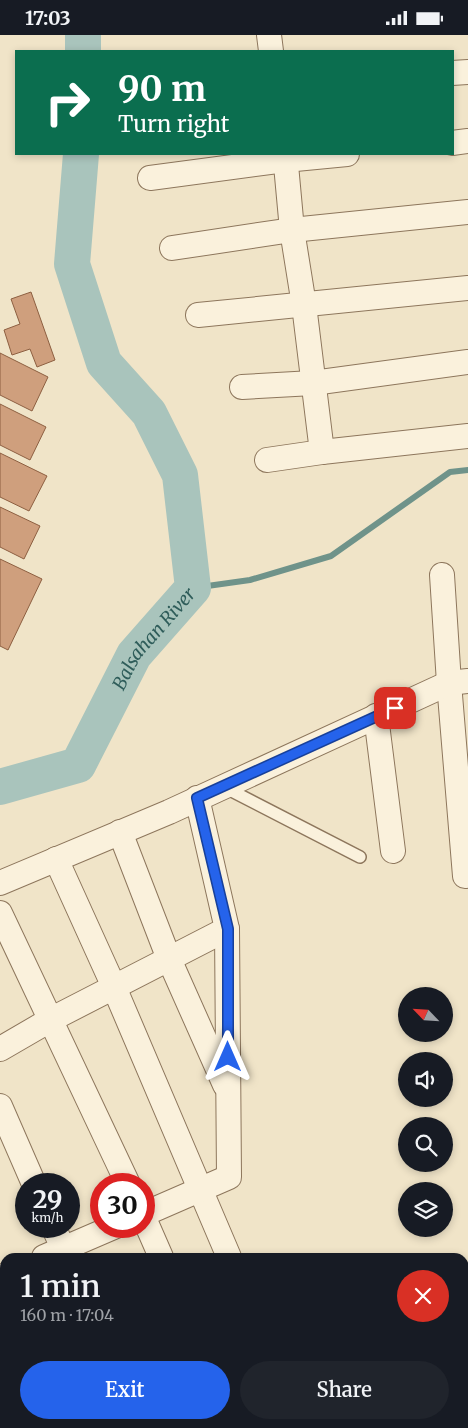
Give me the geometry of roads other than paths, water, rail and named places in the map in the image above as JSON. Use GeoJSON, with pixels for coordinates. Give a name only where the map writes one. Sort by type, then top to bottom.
{"type":"FeatureCollection","features":[{"type":"Feature","properties":{"kind":"street"},"geometry":{"type":"LineString","coordinates":[[269,35],[271,50]]}},
{"type":"Feature","properties":{"kind":"street"},"geometry":{"type":"LineString","coordinates":[[454,73],[468,72]]}},
{"type":"Feature","properties":{"kind":"street"},"geometry":{"type":"LineString","coordinates":[[454,143],[468,141]]}},
{"type":"Feature","properties":{"kind":"street"},"geometry":{"type":"LineString","coordinates":[[150,178],[285,157],[326,155]]}},
{"type":"Feature","properties":{"kind":"street"},"geometry":{"type":"LineString","coordinates":[[285,157],[292,230],[304,305],[322,452]]}},
{"type":"Feature","properties":{"kind":"street"},"geometry":{"type":"LineString","coordinates":[[172,248],[292,230],[468,212]]}},
{"type":"Feature","properties":{"kind":"street"},"geometry":{"type":"LineString","coordinates":[[198,315],[468,288]]}},
{"type":"Feature","properties":{"kind":"street"},"geometry":{"type":"LineString","coordinates":[[242,387],[313,383],[468,362]]}},
{"type":"Feature","properties":{"kind":"street"},"geometry":{"type":"LineString","coordinates":[[267,460],[468,436]]}},
{"type":"Feature","properties":{"kind":"street"},"geometry":{"type":"LineString","coordinates":[[442,575],[459,682],[465,876]]}},
{"type":"Feature","properties":{"kind":"street"},"geometry":{"type":"LineString","coordinates":[[0,883],[197,798],[376,716],[459,682]]}},
{"type":"Feature","properties":{"kind":"street"},"geometry":{"type":"LineString","coordinates":[[376,716],[393,851]]}},
{"type":"Feature","properties":{"kind":"street"},"geometry":{"type":"LineString","coordinates":[[155,1209],[229,1177],[228,929],[197,798]]}},
{"type":"Feature","properties":{"kind":"street"},"geometry":{"type":"LineString","coordinates":[[120,832],[169,959],[229,1093]]}},
{"type":"Feature","properties":{"kind":"street"},"geometry":{"type":"LineString","coordinates":[[56,859],[114,987],[227,1253]]}},
{"type":"Feature","properties":{"kind":"street"},"geometry":{"type":"LineString","coordinates":[[0,913],[123,1173]]}},
{"type":"Feature","properties":{"kind":"street"},"geometry":{"type":"LineString","coordinates":[[0,1049],[50,1020],[228,929]]}},
{"type":"Feature","properties":{"kind":"street"},"geometry":{"type":"LineString","coordinates":[[0,1107],[29,1173]]}},
{"type":"Feature","properties":{"kind":"street"},"geometry":{"type":"LineString","coordinates":[[55,1238],[58,1253]]}},
{"type":"Feature","properties":{"kind":"street"},"geometry":{"type":"LineString","coordinates":[[62,1253],[92,1238]]}},
{"type":"Feature","properties":{"kind":"street"},"geometry":{"type":"LineString","coordinates":[[153,1238],[159,1253]]}},
{"type":"Feature","properties":{"kind":"lane"},"geometry":{"type":"LineString","coordinates":[[223,786],[360,857]]}},
{"type":"Feature","properties":{"kind":"waterway","name":"Balsahan River"},"geometry":{"type":"LineString","coordinates":[[83,35],[83,50]]}},
{"type":"Feature","properties":{"kind":"waterway","name":"Balsahan River"},"geometry":{"type":"LineString","coordinates":[[0,787],[78,765],[134,655],[193,588],[180,475],[149,413],[104,363],[72,264],[81,155]]}},
{"type":"Feature","properties":{"kind":"waterway"},"geometry":{"type":"LineString","coordinates":[[193,588],[250,580],[331,556],[450,472],[468,470]]}}]}
